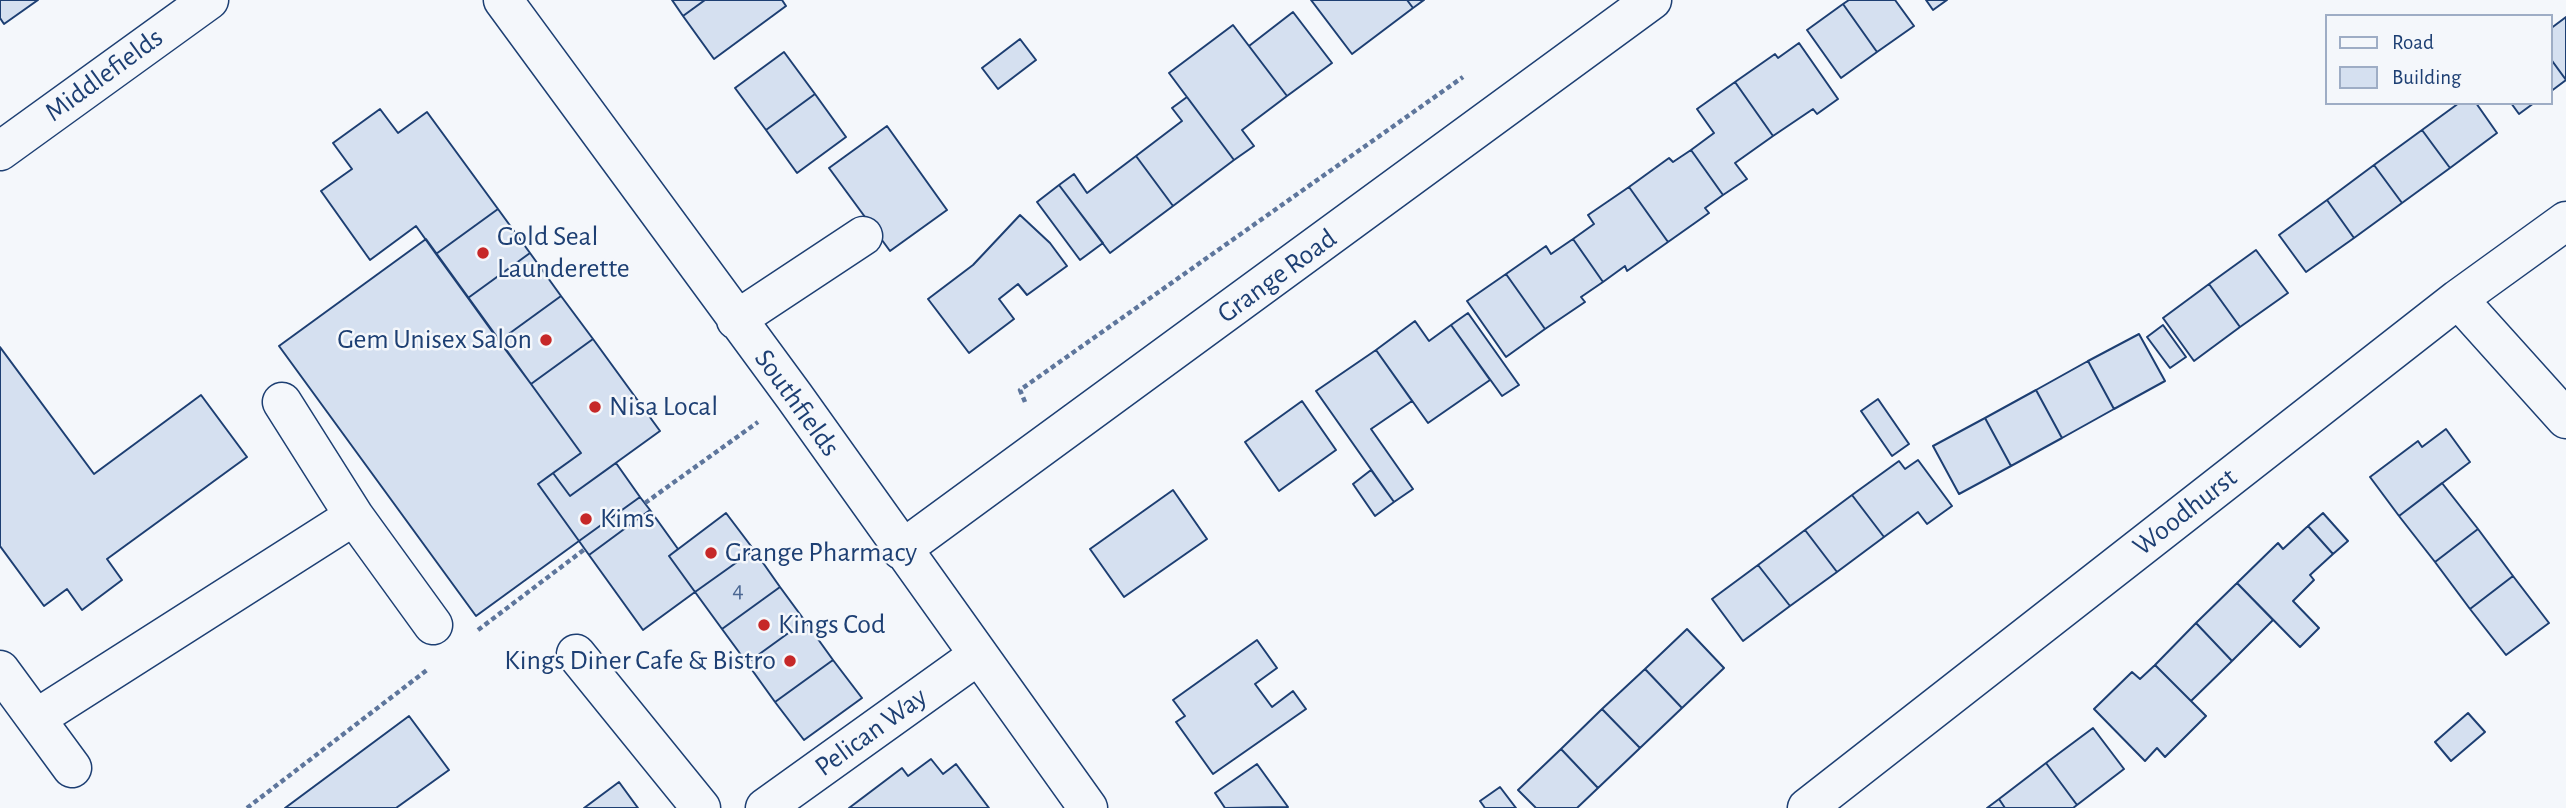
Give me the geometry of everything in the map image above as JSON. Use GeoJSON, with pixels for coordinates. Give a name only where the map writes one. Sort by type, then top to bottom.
{"type":"FeatureCollection","features":[{"type":"Feature","properties":{"kind":"street","name":"Middlefields"},"geometry":{"type":"LineString","coordinates":[[0,151],[209,0]]}},
{"type":"Feature","properties":{"kind":"street","name":"Southfields"},"geometry":{"type":"LineString","coordinates":[[503,0],[794,396],[901,551],[1088,808]]}},
{"type":"Feature","properties":{"kind":"street","name":"Grange Road"},"geometry":{"type":"LineString","coordinates":[[901,551],[1652,0]]}},
{"type":"Feature","properties":{"kind":"street","name":"Woodhurst"},"geometry":{"type":"LineString","coordinates":[[1807,808],[2458,299],[2566,221]]}},
{"type":"Feature","properties":{"kind":"street"},"geometry":{"type":"LineString","coordinates":[[736,320],[863,236]]}},
{"type":"Feature","properties":{"kind":"street"},"geometry":{"type":"LineString","coordinates":[[2458,299],[2566,419]]}},
{"type":"Feature","properties":{"kind":"street"},"geometry":{"type":"LineString","coordinates":[[282,402],[354,516],[433,625]]}},
{"type":"Feature","properties":{"kind":"street"},"geometry":{"type":"LineString","coordinates":[[37,718],[354,516]]}},
{"type":"Feature","properties":{"kind":"street"},"geometry":{"type":"LineString","coordinates":[[576,653],[701,808]]}},
{"type":"Feature","properties":{"kind":"street","name":"Pelican Way"},"geometry":{"type":"LineString","coordinates":[[765,808],[977,656]]}},
{"type":"Feature","properties":{"kind":"street"},"geometry":{"type":"LineString","coordinates":[[0,670],[72,768]]}},
{"type":"Feature","properties":{"kind":"path"},"geometry":{"type":"LineString","coordinates":[[1020,390],[1471,72]]}},
{"type":"Feature","properties":{"kind":"path"},"geometry":{"type":"LineString","coordinates":[[645,503],[794,396]]}},
{"type":"Feature","properties":{"kind":"path"},"geometry":{"type":"LineString","coordinates":[[476,632],[584,549]]}},
{"type":"Feature","properties":{"kind":"path"},"geometry":{"type":"LineString","coordinates":[[247,808],[432,666]]}},
{"type":"Feature","properties":{"kind":"building"},"geometry":{"type":"Polygon","coordinates":[[[0,0],[38,0],[4,24],[0,18],[0,0]]]}},
{"type":"Feature","properties":{"kind":"building"},"geometry":{"type":"Polygon","coordinates":[[[672,0],[705,0],[683,16],[672,0]]]}},
{"type":"Feature","properties":{"kind":"building"},"geometry":{"type":"Polygon","coordinates":[[[705,0],[782,0],[786,6],[714,59],[683,16],[705,0]]]}},
{"type":"Feature","properties":{"kind":"building"},"geometry":{"type":"Polygon","coordinates":[[[1311,0],[1407,0],[1413,8],[1352,54],[1311,0]]]}},
{"type":"Feature","properties":{"kind":"building"},"geometry":{"type":"Polygon","coordinates":[[[1407,0],[1424,0],[1413,8],[1407,0]]]}},
{"type":"Feature","properties":{"kind":"building"},"geometry":{"type":"Polygon","coordinates":[[[1849,0],[1895,0],[1914,26],[1877,52],[1843,4],[1849,0]]]}},
{"type":"Feature","properties":{"kind":"building"},"geometry":{"type":"Polygon","coordinates":[[[1926,0],[1947,0],[1933,10],[1926,0]]]}},
{"type":"Feature","properties":{"kind":"building"},"geometry":{"type":"Polygon","coordinates":[[[1843,4],[1877,52],[1841,78],[1807,30],[1843,4]]]}},
{"type":"Feature","properties":{"kind":"building"},"geometry":{"type":"Polygon","coordinates":[[[1293,12],[1332,63],[1287,96],[1249,46],[1293,12]]]}},
{"type":"Feature","properties":{"kind":"building"},"geometry":{"type":"Polygon","coordinates":[[[2566,17],[2566,80],[2552,61],[2552,28],[2566,17]]]}},
{"type":"Feature","properties":{"kind":"building"},"geometry":{"type":"Polygon","coordinates":[[[1233,25],[1287,96],[1242,130],[1254,146],[1234,160],[1169,73],[1233,25]]]}},
{"type":"Feature","properties":{"kind":"building"},"geometry":{"type":"Polygon","coordinates":[[[1020,39],[1036,60],[998,89],[982,68],[1020,39]]]}},
{"type":"Feature","properties":{"kind":"building"},"geometry":{"type":"Polygon","coordinates":[[[1799,43],[1838,99],[1817,114],[1813,109],[1773,136],[1735,82],[1775,54],[1778,58],[1799,43]]]}},
{"type":"Feature","properties":{"kind":"building"},"geometry":{"type":"Polygon","coordinates":[[[784,52],[815,94],[766,130],[735,88],[784,52]]]}},
{"type":"Feature","properties":{"kind":"building"},"geometry":{"type":"Polygon","coordinates":[[[2552,61],[2566,80],[2552,90],[2552,61]]]}},
{"type":"Feature","properties":{"kind":"building"},"geometry":{"type":"Polygon","coordinates":[[[1735,82],[1773,136],[1735,163],[1747,179],[1723,195],[1691,150],[1714,133],[1697,109],[1735,82]]]}},
{"type":"Feature","properties":{"kind":"building"},"geometry":{"type":"Polygon","coordinates":[[[815,94],[846,137],[797,173],[766,130],[815,94]]]}},
{"type":"Feature","properties":{"kind":"building"},"geometry":{"type":"Polygon","coordinates":[[[1187,97],[1234,160],[1173,206],[1136,156],[1182,121],[1172,108],[1187,97]]]}},
{"type":"Feature","properties":{"kind":"building"},"geometry":{"type":"Polygon","coordinates":[[[2456,105],[2477,105],[2497,133],[2450,168],[2422,130],[2456,105]]]}},
{"type":"Feature","properties":{"kind":"building"},"geometry":{"type":"Polygon","coordinates":[[[2512,105],[2531,105],[2519,114],[2512,105]]]}},
{"type":"Feature","properties":{"kind":"building"},"geometry":{"type":"Polygon","coordinates":[[[380,109],[398,133],[427,112],[498,209],[436,254],[416,226],[370,260],[321,191],[352,169],[333,143],[380,109]]]}},
{"type":"Feature","properties":{"kind":"building"},"geometry":{"type":"Polygon","coordinates":[[[887,126],[947,210],[890,251],[829,168],[887,126]]]}},
{"type":"Feature","properties":{"kind":"building"},"geometry":{"type":"Polygon","coordinates":[[[2422,130],[2450,168],[2402,203],[2374,165],[2422,130]]]}},
{"type":"Feature","properties":{"kind":"building"},"geometry":{"type":"Polygon","coordinates":[[[1691,150],[1723,195],[1705,208],[1709,213],[1668,242],[1629,187],[1669,158],[1673,162],[1691,150]]]}},
{"type":"Feature","properties":{"kind":"building"},"geometry":{"type":"Polygon","coordinates":[[[1136,156],[1173,206],[1110,253],[1059,185],[1074,174],[1087,193],[1136,156]]]}},
{"type":"Feature","properties":{"kind":"building"},"geometry":{"type":"Polygon","coordinates":[[[2374,165],[2402,203],[2354,238],[2327,200],[2374,165]]]}},
{"type":"Feature","properties":{"kind":"building"},"geometry":{"type":"Polygon","coordinates":[[[1059,185],[1103,243],[1080,260],[1037,202],[1059,185]]]}},
{"type":"Feature","properties":{"kind":"building"},"geometry":{"type":"Polygon","coordinates":[[[1629,187],[1668,242],[1627,271],[1625,266],[1603,282],[1573,239],[1594,224],[1588,215],[1629,187]]]}},
{"type":"Feature","properties":{"kind":"building"},"geometry":{"type":"Polygon","coordinates":[[[2327,200],[2354,238],[2306,272],[2279,235],[2327,200]]]}},
{"type":"Feature","properties":{"kind":"building","name":"Gold Seal Launderette"},"geometry":{"type":"Polygon","coordinates":[[[498,209],[530,253],[468,298],[436,254],[498,209]]]}},
{"type":"Feature","properties":{"kind":"building"},"geometry":{"type":"Polygon","coordinates":[[[1020,215],[1050,243],[1067,266],[1027,295],[1018,284],[999,299],[1014,319],[969,353],[928,299],[973,265],[1020,215]]]}},
{"type":"Feature","properties":{"kind":"building"},"geometry":{"type":"Polygon","coordinates":[[[426,239],[581,453],[538,484],[579,541],[476,616],[279,346],[426,239]]]}},
{"type":"Feature","properties":{"kind":"building"},"geometry":{"type":"Polygon","coordinates":[[[1573,239],[1603,282],[1581,297],[1585,302],[1545,329],[1506,274],[1546,246],[1551,254],[1573,239]]]}},
{"type":"Feature","properties":{"kind":"building"},"geometry":{"type":"Polygon","coordinates":[[[2256,250],[2288,293],[2240,327],[2209,284],[2256,250]]]}},
{"type":"Feature","properties":{"kind":"building"},"geometry":{"type":"Polygon","coordinates":[[[530,253],[561,296],[499,341],[468,298],[530,253]]]}},
{"type":"Feature","properties":{"kind":"building"},"geometry":{"type":"Polygon","coordinates":[[[1506,274],[1545,329],[1506,357],[1467,301],[1506,274]]]}},
{"type":"Feature","properties":{"kind":"building"},"geometry":{"type":"Polygon","coordinates":[[[2209,284],[2240,327],[2194,361],[2163,318],[2209,284]]]}},
{"type":"Feature","properties":{"kind":"building","name":"Gem Unisex Salon"},"geometry":{"type":"Polygon","coordinates":[[[561,296],[593,339],[531,384],[499,341],[561,296]]]}},
{"type":"Feature","properties":{"kind":"building"},"geometry":{"type":"Polygon","coordinates":[[[1468,313],[1519,385],[1502,396],[1451,325],[1468,313]]]}},
{"type":"Feature","properties":{"kind":"building"},"geometry":{"type":"Polygon","coordinates":[[[1415,321],[1429,341],[1451,325],[1490,380],[1428,423],[1376,350],[1415,321]]]}},
{"type":"Feature","properties":{"kind":"building"},"geometry":{"type":"Polygon","coordinates":[[[2163,325],[2186,357],[2170,368],[2147,337],[2163,325]]]}},
{"type":"Feature","properties":{"kind":"building"},"geometry":{"type":"Polygon","coordinates":[[[2139,334],[2165,381],[2114,409],[2088,361],[2139,334]]]}},
{"type":"Feature","properties":{"kind":"building","name":"Nisa Local"},"geometry":{"type":"Polygon","coordinates":[[[593,339],[660,431],[570,496],[553,473],[581,453],[531,384],[593,339]]]}},
{"type":"Feature","properties":{"kind":"building"},"geometry":{"type":"Polygon","coordinates":[[[0,347],[94,474],[201,395],[247,457],[107,559],[122,580],[82,610],[67,589],[44,606],[0,546],[0,347]]]}},
{"type":"Feature","properties":{"kind":"building"},"geometry":{"type":"Polygon","coordinates":[[[1376,350],[1412,401],[1371,429],[1413,489],[1394,502],[1316,391],[1376,350]]]}},
{"type":"Feature","properties":{"kind":"building"},"geometry":{"type":"Polygon","coordinates":[[[2088,361],[2114,409],[2062,438],[2036,390],[2088,361]]]}},
{"type":"Feature","properties":{"kind":"building"},"geometry":{"type":"Polygon","coordinates":[[[2036,390],[2062,438],[2011,466],[1985,418],[2036,390]]]}},
{"type":"Feature","properties":{"kind":"building"},"geometry":{"type":"Polygon","coordinates":[[[1878,399],[1909,444],[1892,456],[1861,411],[1878,399]]]}},
{"type":"Feature","properties":{"kind":"building"},"geometry":{"type":"Polygon","coordinates":[[[1302,401],[1336,450],[1279,491],[1245,442],[1302,401]]]}},
{"type":"Feature","properties":{"kind":"building"},"geometry":{"type":"Polygon","coordinates":[[[1985,418],[2011,466],[1959,494],[1933,446],[1985,418]]]}},
{"type":"Feature","properties":{"kind":"building"},"geometry":{"type":"Polygon","coordinates":[[[2446,429],[2470,462],[2399,516],[2370,477],[2418,441],[2422,447],[2446,429]]]}},
{"type":"Feature","properties":{"kind":"building"},"geometry":{"type":"Polygon","coordinates":[[[1918,460],[1952,506],[1927,524],[1918,512],[1884,537],[1852,495],[1899,461],[1905,469],[1918,460]]]}},
{"type":"Feature","properties":{"kind":"building","name":"Kims"},"geometry":{"type":"Polygon","coordinates":[[[616,463],[640,497],[579,541],[538,484],[553,473],[570,496],[616,463]]]}},
{"type":"Feature","properties":{"kind":"building"},"geometry":{"type":"Polygon","coordinates":[[[1371,470],[1394,502],[1375,516],[1353,484],[1371,470]]]}},
{"type":"Feature","properties":{"kind":"building"},"geometry":{"type":"Polygon","coordinates":[[[2442,483],[2478,529],[2435,562],[2399,516],[2442,483]]]}},
{"type":"Feature","properties":{"kind":"building"},"geometry":{"type":"Polygon","coordinates":[[[1173,490],[1207,539],[1124,597],[1090,549],[1173,490]]]}},
{"type":"Feature","properties":{"kind":"building"},"geometry":{"type":"Polygon","coordinates":[[[1852,495],[1884,537],[1837,572],[1805,530],[1852,495]]]}},
{"type":"Feature","properties":{"kind":"building"},"geometry":{"type":"Polygon","coordinates":[[[640,497],[650,510],[589,555],[579,541],[640,497]]]}},
{"type":"Feature","properties":{"kind":"building"},"geometry":{"type":"Polygon","coordinates":[[[650,510],[678,549],[669,556],[695,592],[643,630],[589,555],[650,510]]]}},
{"type":"Feature","properties":{"kind":"building","name":"Grange Pharmacy"},"geometry":{"type":"Polygon","coordinates":[[[726,513],[754,550],[695,592],[669,556],[726,513]]]}},
{"type":"Feature","properties":{"kind":"building"},"geometry":{"type":"Polygon","coordinates":[[[2323,513],[2348,541],[2333,554],[2308,526],[2323,513]]]}},
{"type":"Feature","properties":{"kind":"building"},"geometry":{"type":"Polygon","coordinates":[[[2308,526],[2333,554],[2310,575],[2314,580],[2293,601],[2319,628],[2300,647],[2237,583],[2278,543],[2283,549],[2308,526]]]}},
{"type":"Feature","properties":{"kind":"building"},"geometry":{"type":"Polygon","coordinates":[[[2478,529],[2513,576],[2470,609],[2435,562],[2478,529]]]}},
{"type":"Feature","properties":{"kind":"building"},"geometry":{"type":"Polygon","coordinates":[[[1805,530],[1837,572],[1790,606],[1758,565],[1805,530]]]}},
{"type":"Feature","properties":{"kind":"building"},"geometry":{"type":"Polygon","coordinates":[[[754,550],[780,587],[722,629],[695,592],[754,550]]]}},
{"type":"Feature","properties":{"kind":"building"},"geometry":{"type":"Polygon","coordinates":[[[1758,565],[1790,606],[1743,641],[1712,599],[1758,565]]]}},
{"type":"Feature","properties":{"kind":"building"},"geometry":{"type":"Polygon","coordinates":[[[2513,576],[2549,623],[2506,655],[2470,609],[2513,576]]]}},
{"type":"Feature","properties":{"kind":"building"},"geometry":{"type":"Polygon","coordinates":[[[2237,583],[2273,620],[2232,661],[2196,623],[2237,583]]]}},
{"type":"Feature","properties":{"kind":"building","name":"Kings Cod"},"geometry":{"type":"Polygon","coordinates":[[[780,587],[805,621],[747,663],[722,629],[780,587]]]}},
{"type":"Feature","properties":{"kind":"building","name":"Kings Diner Cafe & Bistro"},"geometry":{"type":"Polygon","coordinates":[[[805,621],[833,660],[775,702],[747,663],[805,621]]]}},
{"type":"Feature","properties":{"kind":"building"},"geometry":{"type":"Polygon","coordinates":[[[2196,623],[2232,661],[2191,701],[2155,665],[2196,623]]]}},
{"type":"Feature","properties":{"kind":"building"},"geometry":{"type":"Polygon","coordinates":[[[1687,629],[1724,668],[1682,708],[1645,669],[1687,629]]]}},
{"type":"Feature","properties":{"kind":"building"},"geometry":{"type":"Polygon","coordinates":[[[1257,640],[1277,668],[1255,684],[1272,707],[1293,691],[1306,709],[1213,774],[1176,722],[1185,716],[1173,700],[1257,640]]]}},
{"type":"Feature","properties":{"kind":"building"},"geometry":{"type":"Polygon","coordinates":[[[833,660],[862,698],[804,740],[775,702],[833,660]]]}},
{"type":"Feature","properties":{"kind":"building"},"geometry":{"type":"Polygon","coordinates":[[[2155,665],[2206,716],[2165,757],[2157,748],[2145,761],[2094,709],[2132,672],[2140,679],[2155,665]]]}},
{"type":"Feature","properties":{"kind":"building"},"geometry":{"type":"Polygon","coordinates":[[[1645,669],[1682,708],[1640,748],[1602,709],[1645,669]]]}},
{"type":"Feature","properties":{"kind":"building"},"geometry":{"type":"Polygon","coordinates":[[[1602,709],[1640,748],[1598,788],[1561,749],[1602,709]]]}},
{"type":"Feature","properties":{"kind":"building"},"geometry":{"type":"Polygon","coordinates":[[[2468,713],[2485,732],[2451,761],[2435,742],[2468,713]]]}},
{"type":"Feature","properties":{"kind":"building"},"geometry":{"type":"Polygon","coordinates":[[[409,716],[449,770],[396,808],[285,808],[409,716]]]}},
{"type":"Feature","properties":{"kind":"building"},"geometry":{"type":"Polygon","coordinates":[[[2093,728],[2124,769],[2077,805],[2046,763],[2093,728]]]}},
{"type":"Feature","properties":{"kind":"building"},"geometry":{"type":"Polygon","coordinates":[[[1561,749],[1598,788],[1577,808],[1536,808],[1518,790],[1561,749]]]}},
{"type":"Feature","properties":{"kind":"building"},"geometry":{"type":"Polygon","coordinates":[[[931,759],[943,774],[956,764],[989,808],[849,808],[902,768],[908,776],[931,759]]]}},
{"type":"Feature","properties":{"kind":"building"},"geometry":{"type":"Polygon","coordinates":[[[2046,763],[2077,805],[2073,808],[2005,808],[1999,799],[2046,763]]]}},
{"type":"Feature","properties":{"kind":"building"},"geometry":{"type":"Polygon","coordinates":[[[1257,764],[1288,807],[1225,808],[1215,793],[1257,764]]]}},
{"type":"Feature","properties":{"kind":"building"},"geometry":{"type":"Polygon","coordinates":[[[619,782],[638,808],[584,808],[619,782]]]}},
{"type":"Feature","properties":{"kind":"building"},"geometry":{"type":"Polygon","coordinates":[[[1500,787],[1516,808],[1485,808],[1480,801],[1500,787]]]}},
{"type":"Feature","properties":{"kind":"building"},"geometry":{"type":"Polygon","coordinates":[[[1999,799],[2005,808],[1987,808],[1999,799]]]}},
{"type":"Feature","properties":{"kind":"place","name":"Gold Seal Launderette"},"geometry":{"type":"Point","coordinates":[483,253]}},
{"type":"Feature","properties":{"kind":"place","name":"Gem Unisex Salon"},"geometry":{"type":"Point","coordinates":[546,340]}},
{"type":"Feature","properties":{"kind":"place","name":"Nisa Local"},"geometry":{"type":"Point","coordinates":[595,407]}},
{"type":"Feature","properties":{"kind":"place","name":"Kims"},"geometry":{"type":"Point","coordinates":[586,519]}},
{"type":"Feature","properties":{"kind":"place","name":"Grange Pharmacy"},"geometry":{"type":"Point","coordinates":[711,553]}},
{"type":"Feature","properties":{"kind":"place","name":"Kings Cod"},"geometry":{"type":"Point","coordinates":[764,625]}},
{"type":"Feature","properties":{"kind":"place","name":"Kings Diner Cafe & Bistro"},"geometry":{"type":"Point","coordinates":[790,661]}}]}
